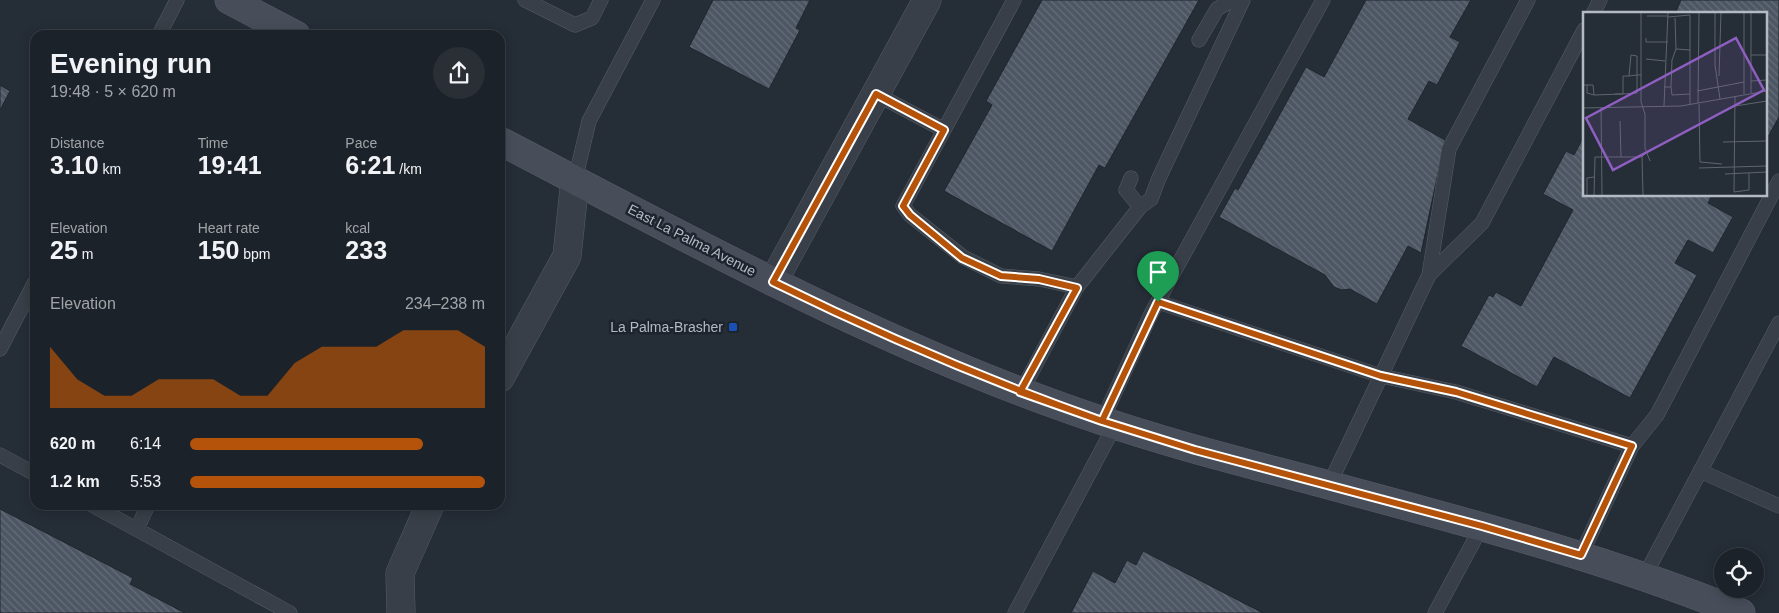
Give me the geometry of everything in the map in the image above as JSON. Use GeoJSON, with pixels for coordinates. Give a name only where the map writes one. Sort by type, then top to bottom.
{"type":"FeatureCollection","features":[{"type":"Feature","properties":{"kind":"main road"},"geometry":{"type":"LineString","coordinates":[[229,0],[286,30]]}},
{"type":"Feature","properties":{"kind":"main road","name":"East La Palma Avenue"},"geometry":{"type":"LineString","coordinates":[[505,144],[853,322],[1020,392],[1195,450],[1482,526],[1581,555],[1741,613]]}},
{"type":"Feature","properties":{"kind":"street"},"geometry":{"type":"LineString","coordinates":[[773,282],[927,0]]}},
{"type":"Feature","properties":{"kind":"street"},"geometry":{"type":"LineString","coordinates":[[505,369],[567,256],[575,180]]}},
{"type":"Feature","properties":{"kind":"street"},"geometry":{"type":"LineString","coordinates":[[401,613],[400,573],[428,510]]}},
{"type":"Feature","properties":{"kind":"lane"},"geometry":{"type":"LineString","coordinates":[[162,30],[177,0]]}},
{"type":"Feature","properties":{"kind":"lane"},"geometry":{"type":"LineString","coordinates":[[525,0],[574,25],[592,18],[602,0]]}},
{"type":"Feature","properties":{"kind":"lane"},"geometry":{"type":"LineString","coordinates":[[575,180],[589,121],[653,0]]}},
{"type":"Feature","properties":{"kind":"lane"},"geometry":{"type":"LineString","coordinates":[[1014,0],[903,206],[910,215],[962,258],[1001,276],[1039,279],[1077,288]]}},
{"type":"Feature","properties":{"kind":"lane"},"geometry":{"type":"LineString","coordinates":[[1199,40],[1217,9],[1232,0]]}},
{"type":"Feature","properties":{"kind":"lane"},"geometry":{"type":"LineString","coordinates":[[1020,392],[1077,288],[1140,207],[1151,199],[1159,178],[1243,0]]}},
{"type":"Feature","properties":{"kind":"lane"},"geometry":{"type":"LineString","coordinates":[[1015,613],[1109,423],[1158,302],[1323,0]]}},
{"type":"Feature","properties":{"kind":"lane"},"geometry":{"type":"LineString","coordinates":[[1328,485],[1429,276],[1449,149],[1528,0]]}},
{"type":"Feature","properties":{"kind":"lane"},"geometry":{"type":"LineString","coordinates":[[1594,12],[1600,0]]}},
{"type":"Feature","properties":{"kind":"lane"},"geometry":{"type":"LineString","coordinates":[[1429,276],[1482,223],[1583,32]]}},
{"type":"Feature","properties":{"kind":"lane"},"geometry":{"type":"LineString","coordinates":[[876,94],[944,130]]}},
{"type":"Feature","properties":{"kind":"lane"},"geometry":{"type":"LineString","coordinates":[[1131,178],[1126,190],[1140,207]]}},
{"type":"Feature","properties":{"kind":"lane"},"geometry":{"type":"LineString","coordinates":[[1581,555],[1632,446],[1657,415],[1779,181]]}},
{"type":"Feature","properties":{"kind":"lane"},"geometry":{"type":"LineString","coordinates":[[0,349],[30,292]]}},
{"type":"Feature","properties":{"kind":"lane"},"geometry":{"type":"LineString","coordinates":[[1158,302],[1381,376],[1456,392],[1632,446]]}},
{"type":"Feature","properties":{"kind":"lane"},"geometry":{"type":"LineString","coordinates":[[1644,577],[1779,323]]}},
{"type":"Feature","properties":{"kind":"lane"},"geometry":{"type":"LineString","coordinates":[[0,455],[30,471]]}},
{"type":"Feature","properties":{"kind":"lane"},"geometry":{"type":"LineString","coordinates":[[1700,471],[1779,506]]}},
{"type":"Feature","properties":{"kind":"lane"},"geometry":{"type":"LineString","coordinates":[[101,510],[290,613]]}},
{"type":"Feature","properties":{"kind":"lane"},"geometry":{"type":"LineString","coordinates":[[136,529],[146,510]]}},
{"type":"Feature","properties":{"kind":"lane"},"geometry":{"type":"LineString","coordinates":[[1435,613],[1482,526]]}},
{"type":"Feature","properties":{"kind":"building"},"geometry":{"type":"Polygon","coordinates":[[[713,0],[810,0],[796,28],[800,30],[769,89],[689,47],[713,0]]]}},
{"type":"Feature","properties":{"kind":"building"},"geometry":{"type":"Polygon","coordinates":[[[1042,0],[1199,0],[1105,168],[1099,165],[1052,251],[944,191],[992,105],[986,101],[1042,0]]]}},
{"type":"Feature","properties":{"kind":"building"},"geometry":{"type":"Polygon","coordinates":[[[1366,0],[1471,0],[1450,37],[1460,42],[1437,85],[1429,81],[1408,119],[1445,140],[1421,253],[1408,246],[1377,304],[1350,289],[1342,290],[1334,287],[1325,275],[1219,217],[1235,188],[1238,190],[1306,67],[1324,77],[1366,0]]]}},
{"type":"Feature","properties":{"kind":"building"},"geometry":{"type":"Polygon","coordinates":[[[1681,0],[1779,0],[1779,117],[1766,140],[1766,12],[1676,12],[1681,0]]]}},
{"type":"Feature","properties":{"kind":"building"},"geometry":{"type":"Polygon","coordinates":[[[0,85],[10,91],[0,110],[0,85]]]}},
{"type":"Feature","properties":{"kind":"building"},"geometry":{"type":"Polygon","coordinates":[[[1583,138],[1583,196],[1712,196],[1708,203],[1733,217],[1713,253],[1688,240],[1675,263],[1697,275],[1630,398],[1554,357],[1537,387],[1461,346],[1489,295],[1493,297],[1496,292],[1521,306],[1573,210],[1543,194],[1566,151],[1574,155],[1583,138]]]}},
{"type":"Feature","properties":{"kind":"building"},"geometry":{"type":"Polygon","coordinates":[[[0,509],[133,578],[130,584],[185,613],[0,613],[0,509]]]}},
{"type":"Feature","properties":{"kind":"building"},"geometry":{"type":"Polygon","coordinates":[[[1143,551],[1263,613],[1071,613],[1093,571],[1115,583],[1127,560],[1136,565],[1143,551]]]}},
{"type":"Feature","properties":{"kind":"place","name":"La Palma-Brasher"},"geometry":{"type":"Point","coordinates":[733,327]}},
{"type":"Feature","properties":{"kind":"route"},"geometry":{"type":"LineString","coordinates":[[1158,302],[1102,421],[1020,392],[933,357],[853,322],[773,282],[876,94],[944,130],[903,206],[910,215],[962,258],[1001,276],[1039,279],[1077,288],[1020,392],[1061,406],[1102,421],[1195,450],[1482,526],[1581,555],[1632,446],[1456,392],[1381,376],[1158,302]]}}]}
